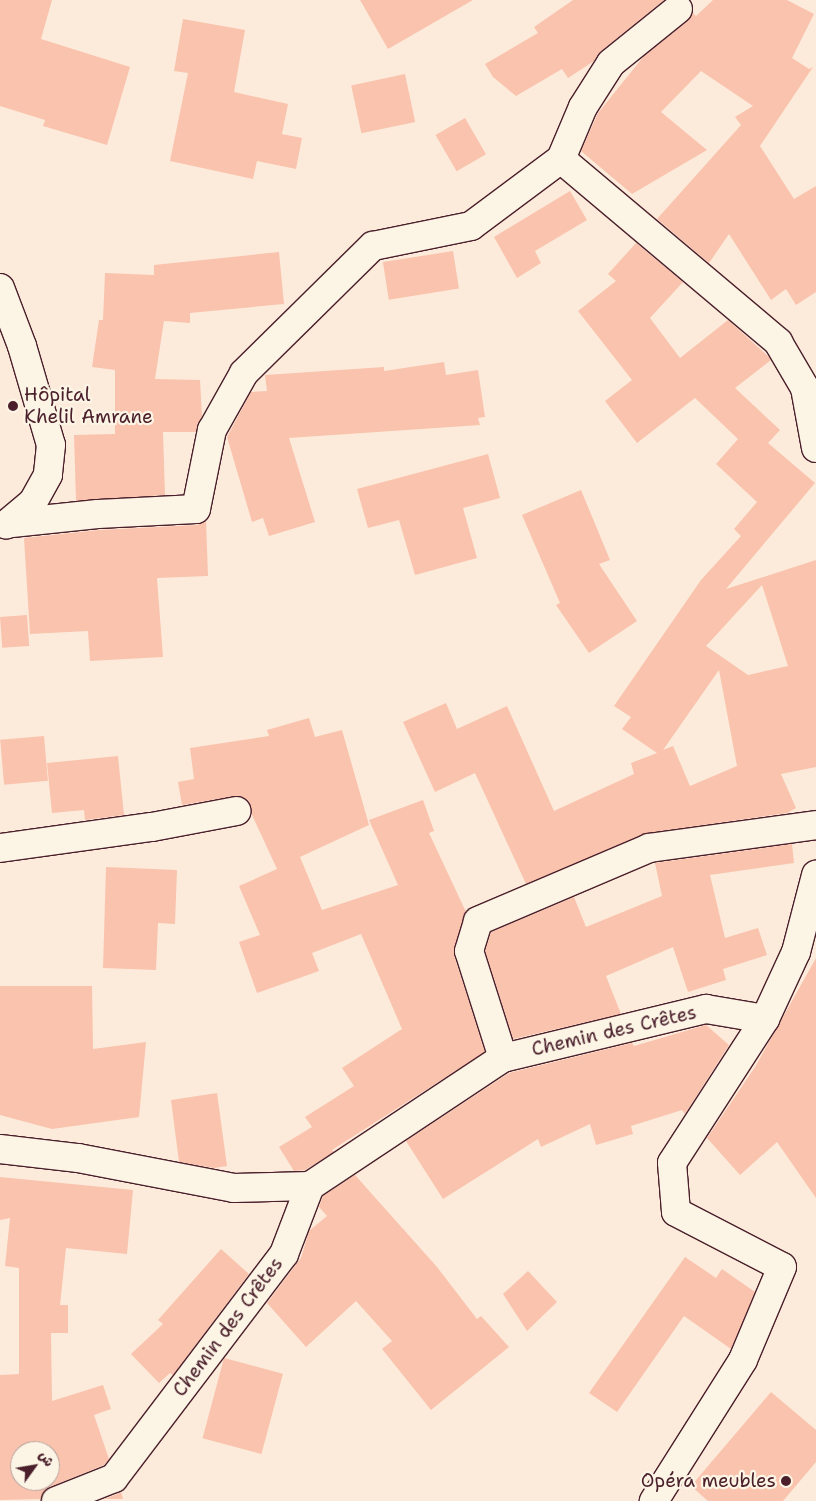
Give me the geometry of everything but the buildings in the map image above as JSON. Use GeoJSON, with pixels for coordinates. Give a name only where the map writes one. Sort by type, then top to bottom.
{"type":"FeatureCollection","features":[{"type":"Feature","properties":{"kind":"street"},"geometry":{"type":"LineString","coordinates":[[6,525],[98,514],[196,509],[212,430],[244,373],[373,246],[471,226],[561,160],[583,107],[611,63],[678,9]]}},
{"type":"Feature","properties":{"kind":"street"},"geometry":{"type":"LineString","coordinates":[[561,160],[778,342],[805,388],[816,448]]}},
{"type":"Feature","properties":{"kind":"street"},"geometry":{"type":"LineString","coordinates":[[0,288],[22,346],[50,445],[48,475],[33,502],[6,525]]}},
{"type":"Feature","properties":{"kind":"street"},"geometry":{"type":"LineString","coordinates":[[0,848],[152,827],[237,811]]}},
{"type":"Feature","properties":{"kind":"street"},"geometry":{"type":"LineString","coordinates":[[503,1058],[469,952],[478,921],[649,848],[816,825]]}},
{"type":"Feature","properties":{"kind":"street"},"geometry":{"type":"LineString","coordinates":[[654,1501],[743,1360],[782,1267],[676,1212],[672,1164],[765,1019],[796,952],[816,875]]}},
{"type":"Feature","properties":{"kind":"street","name":"Chemin des Crêtes"},"geometry":{"type":"LineString","coordinates":[[56,1501],[114,1478],[284,1254],[310,1186],[503,1058],[706,1009],[765,1019]]}},
{"type":"Feature","properties":{"kind":"street"},"geometry":{"type":"LineString","coordinates":[[0,1149],[78,1158],[234,1188],[310,1186]]}},
{"type":"Feature","properties":{"kind":"place","name":"Hôpital Khelil Amrane"},"geometry":{"type":"Point","coordinates":[13,406]}},
{"type":"Feature","properties":{"kind":"place","name":"Opéra meubles"},"geometry":{"type":"Point","coordinates":[786,1481]}}]}
